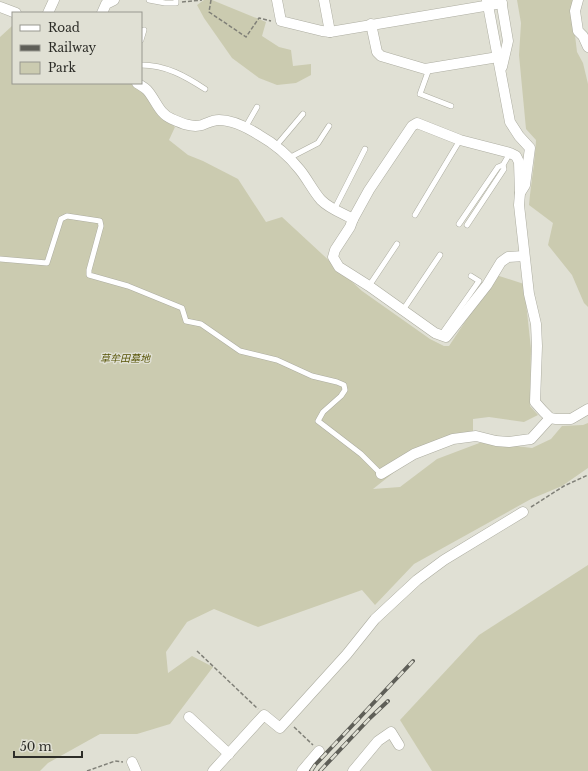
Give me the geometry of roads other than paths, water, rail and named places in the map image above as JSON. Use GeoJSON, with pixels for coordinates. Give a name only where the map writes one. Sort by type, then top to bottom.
{"type":"FeatureCollection","features":[{"type":"Feature","properties":{"kind":"street"},"geometry":{"type":"LineString","coordinates":[[48,12],[54,0]]}},
{"type":"Feature","properties":{"kind":"street"},"geometry":{"type":"LineString","coordinates":[[102,12],[106,4],[114,0]]}},
{"type":"Feature","properties":{"kind":"street"},"geometry":{"type":"LineString","coordinates":[[277,0],[280,21],[330,32],[487,2],[501,1],[508,41],[501,72]]}},
{"type":"Feature","properties":{"kind":"street"},"geometry":{"type":"LineString","coordinates":[[324,0],[330,32]]}},
{"type":"Feature","properties":{"kind":"street"},"geometry":{"type":"LineString","coordinates":[[578,0],[575,11],[578,31],[583,36],[588,47]]}},
{"type":"Feature","properties":{"kind":"street"},"geometry":{"type":"LineString","coordinates":[[487,2],[510,122],[519,136],[530,148],[525,185],[520,193]]}},
{"type":"Feature","properties":{"kind":"street"},"geometry":{"type":"LineString","coordinates":[[0,7],[13,12]]}},
{"type":"Feature","properties":{"kind":"street"},"geometry":{"type":"LineString","coordinates":[[371,24],[377,52],[381,56],[425,70],[498,57]]}},
{"type":"Feature","properties":{"kind":"street"},"geometry":{"type":"LineString","coordinates":[[138,84],[146,89],[163,114],[172,119],[193,126],[200,126],[212,120],[221,120],[246,128],[259,135],[276,146],[289,158],[301,171],[310,186],[322,201],[334,210],[353,219]]}},
{"type":"Feature","properties":{"kind":"street"},"geometry":{"type":"LineString","coordinates":[[524,256],[508,257],[500,262],[487,286],[446,337],[440,336],[369,286],[339,267],[333,258],[335,250],[350,227],[369,190],[412,126],[417,123],[460,140],[510,153],[516,156],[519,162],[519,205],[524,256],[529,294],[536,324],[537,346],[535,402],[538,407],[550,418],[556,419],[571,419],[588,409]]}},
{"type":"Feature","properties":{"kind":"street"},"geometry":{"type":"LineString","coordinates":[[381,474],[414,454],[453,439],[476,436],[496,441],[509,442],[530,439],[550,418]]}},
{"type":"Feature","properties":{"kind":"street"},"geometry":{"type":"LineString","coordinates":[[218,769],[228,754],[264,715],[280,728],[347,654],[375,619],[418,580],[444,560],[523,512]]}},
{"type":"Feature","properties":{"kind":"street"},"geometry":{"type":"LineString","coordinates":[[189,716],[228,754]]}},
{"type":"Feature","properties":{"kind":"street"},"geometry":{"type":"LineString","coordinates":[[353,771],[378,741],[391,732],[399,745]]}},
{"type":"Feature","properties":{"kind":"street"},"geometry":{"type":"LineString","coordinates":[[302,771],[319,751]]}},
{"type":"Feature","properties":{"kind":"lane"},"geometry":{"type":"LineString","coordinates":[[149,0],[165,3],[176,1]]}},
{"type":"Feature","properties":{"kind":"lane"},"geometry":{"type":"LineString","coordinates":[[142,37],[144,30]]}},
{"type":"Feature","properties":{"kind":"lane"},"geometry":{"type":"LineString","coordinates":[[142,65],[151,65],[175,71],[205,89]]}},
{"type":"Feature","properties":{"kind":"lane"},"geometry":{"type":"LineString","coordinates":[[429,69],[420,94],[451,106]]}},
{"type":"Feature","properties":{"kind":"lane"},"geometry":{"type":"LineString","coordinates":[[246,128],[257,107]]}},
{"type":"Feature","properties":{"kind":"lane"},"geometry":{"type":"LineString","coordinates":[[276,146],[303,114]]}},
{"type":"Feature","properties":{"kind":"lane"},"geometry":{"type":"LineString","coordinates":[[289,158],[318,143],[329,126]]}},
{"type":"Feature","properties":{"kind":"lane"},"geometry":{"type":"LineString","coordinates":[[415,215],[460,140]]}},
{"type":"Feature","properties":{"kind":"lane"},"geometry":{"type":"LineString","coordinates":[[334,210],[365,149]]}},
{"type":"Feature","properties":{"kind":"lane"},"geometry":{"type":"LineString","coordinates":[[467,225],[504,169],[503,165],[510,153]]}},
{"type":"Feature","properties":{"kind":"lane"},"geometry":{"type":"LineString","coordinates":[[459,224],[498,167],[503,165]]}},
{"type":"Feature","properties":{"kind":"lane"},"geometry":{"type":"LineString","coordinates":[[0,259],[47,263],[61,219],[67,216],[100,221],[101,226],[89,270],[90,275],[128,286],[182,308],[186,321],[201,324],[240,351],[277,360],[312,376],[344,385],[345,390],[341,396],[323,412],[318,421],[361,454],[381,474]]}},
{"type":"Feature","properties":{"kind":"lane"},"geometry":{"type":"LineString","coordinates":[[369,286],[397,244]]}},
{"type":"Feature","properties":{"kind":"lane"},"geometry":{"type":"LineString","coordinates":[[402,310],[440,255]]}},
{"type":"Feature","properties":{"kind":"lane"},"geometry":{"type":"LineString","coordinates":[[440,336],[479,281],[470,276]]}},
{"type":"Feature","properties":{"kind":"railway"},"geometry":{"type":"LineString","coordinates":[[311,771],[413,661]]}},
{"type":"Feature","properties":{"kind":"railway"},"geometry":{"type":"LineString","coordinates":[[320,771],[388,701]]}},
{"type":"Feature","properties":{"kind":"park label","name":"草牟田墓地"},"geometry":{"type":"Point","coordinates":[125,358]}}]}
